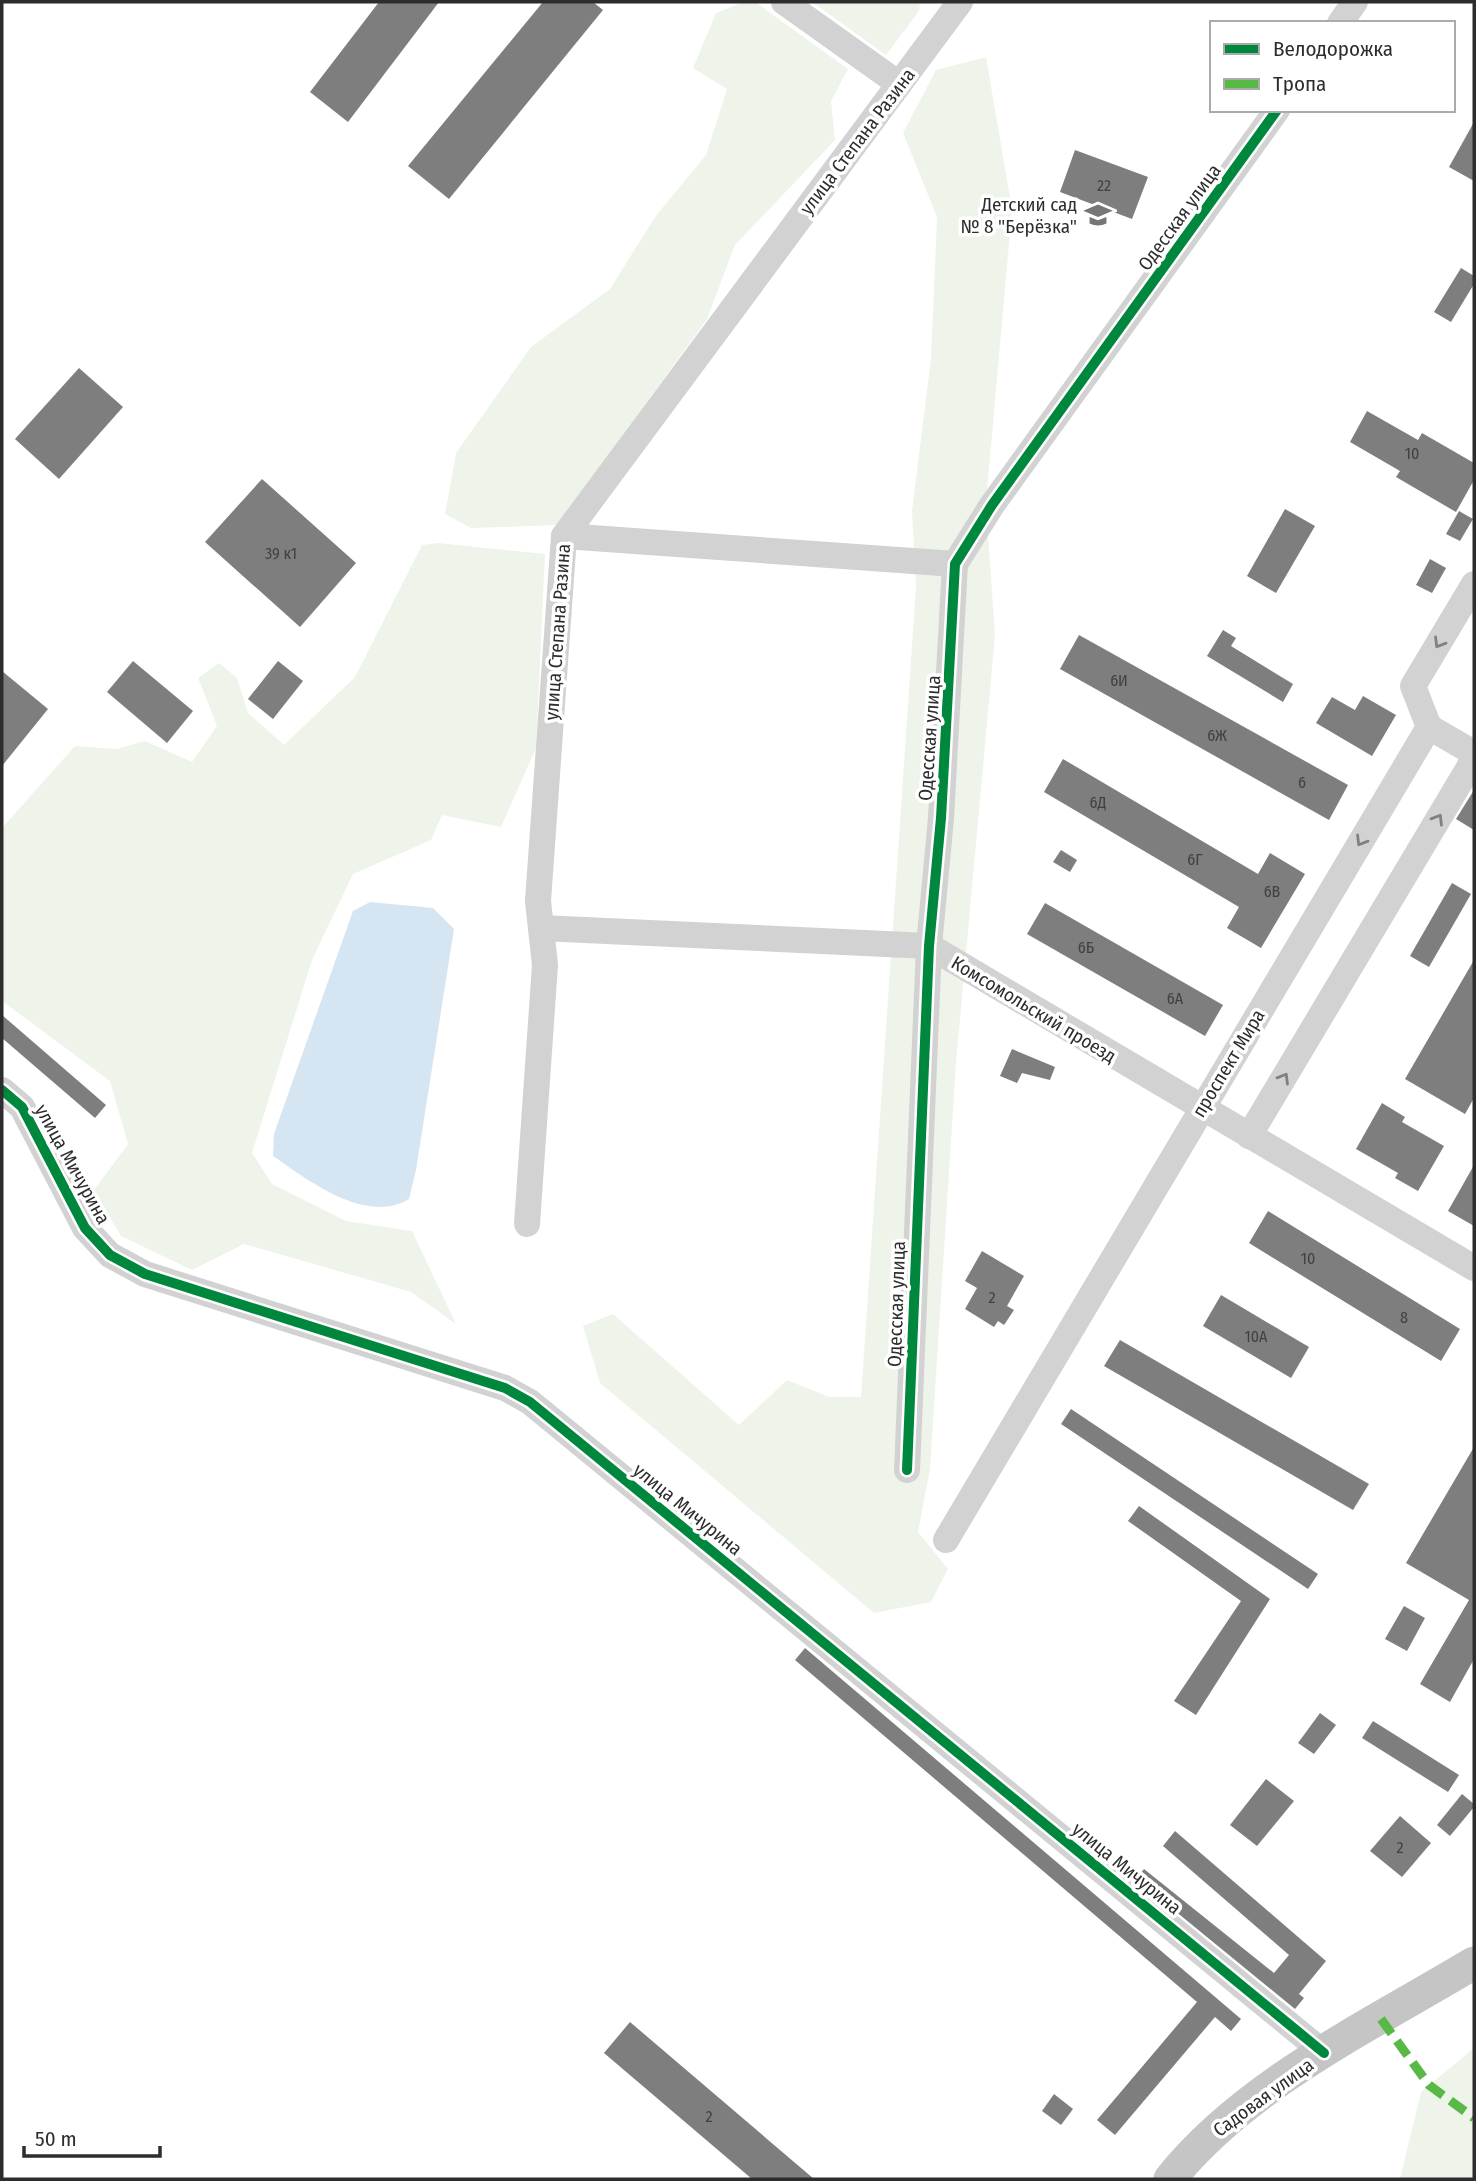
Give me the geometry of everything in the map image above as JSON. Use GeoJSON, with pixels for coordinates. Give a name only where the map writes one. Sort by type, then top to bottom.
{"type":"FeatureCollection","features":[{"type":"Feature","properties":{"kind":"main road","name":"Садовая улица"},"geometry":{"type":"LineString","coordinates":[[1170,2179],[1191,2154],[1234,2114],[1324,2053],[1474,1963]]}},
{"type":"Feature","properties":{"kind":"street"},"geometry":{"type":"LineString","coordinates":[[784,2],[899,84]]}},
{"type":"Feature","properties":{"kind":"street","name":"улица Степана Разина"},"geometry":{"type":"LineString","coordinates":[[527,1224],[545,965],[538,901],[564,536],[960,2]]}},
{"type":"Feature","properties":{"kind":"street"},"geometry":{"type":"LineString","coordinates":[[1341,21],[1355,2]]}},
{"type":"Feature","properties":{"kind":"street","name":"Одесская улица"},"geometry":{"type":"LineString","coordinates":[[907,1470],[929,946],[944,764],[955,564],[992,505],[1276,112]]}},
{"type":"Feature","properties":{"kind":"street"},"geometry":{"type":"LineString","coordinates":[[564,536],[955,564]]}},
{"type":"Feature","properties":{"kind":"street"},"geometry":{"type":"LineString","coordinates":[[1249,1136],[1474,756],[1429,727],[1413,686],[1474,584]]}},
{"type":"Feature","properties":{"kind":"street","name":"проспект Мира"},"geometry":{"type":"LineString","coordinates":[[946,1540],[1429,727]]}},
{"type":"Feature","properties":{"kind":"street","name":"Комсомольский проезд"},"geometry":{"type":"LineString","coordinates":[[541,928],[929,946],[1474,1268]]}},
{"type":"Feature","properties":{"kind":"street","name":"улица Мичурина"},"geometry":{"type":"LineString","coordinates":[[2,1090],[22,1107],[85,1228],[110,1255],[145,1274],[505,1388],[530,1402],[1324,2053]]}},
{"type":"Feature","properties":{"kind":"shaded area"},"geometry":{"type":"Polygon","coordinates":[[[744,2],[755,2],[848,69],[831,101],[835,140],[735,245],[707,319],[558,525],[471,528],[445,514],[456,453],[531,347],[610,289],[655,217],[706,155],[727,89],[693,68],[716,13],[744,2]]]}},
{"type":"Feature","properties":{"kind":"shaded area"},"geometry":{"type":"Polygon","coordinates":[[[812,2],[920,2],[919,11],[886,55],[812,2]]]}},
{"type":"Feature","properties":{"kind":"shaded area"},"geometry":{"type":"Polygon","coordinates":[[[986,57],[1012,209],[986,503],[995,636],[956,1063],[930,1469],[918,1532],[948,1569],[931,1602],[874,1613],[600,1383],[583,1326],[613,1314],[739,1425],[787,1380],[829,1397],[861,1397],[916,587],[912,511],[931,359],[937,217],[903,133],[936,70],[986,57]]]}},
{"type":"Feature","properties":{"kind":"shaded area"},"geometry":{"type":"Polygon","coordinates":[[[438,543],[545,554],[536,748],[501,827],[442,815],[431,840],[353,874],[312,960],[252,1153],[272,1184],[346,1221],[412,1231],[456,1324],[411,1292],[244,1244],[192,1270],[121,1236],[94,1190],[128,1144],[110,1081],[2,1001],[2,828],[75,746],[117,749],[145,741],[192,762],[217,726],[198,678],[219,663],[237,678],[248,713],[284,745],[355,677],[422,545],[438,543]]]}},
{"type":"Feature","properties":{"kind":"shaded area"},"geometry":{"type":"Polygon","coordinates":[[[1474,2048],[1474,2179],[1400,2179],[1421,2092],[1474,2048]]]}},
{"type":"Feature","properties":{"kind":"water"},"geometry":{"type":"Polygon","coordinates":[[[370,902],[433,908],[454,929],[416,1170],[409,1199],[392,1206],[375,1207],[338,1197],[273,1156],[274,1134],[353,911],[370,902]]]}},
{"type":"Feature","properties":{"kind":"building"},"geometry":{"type":"Polygon","coordinates":[[[379,2],[439,2],[348,122],[310,92],[379,2]]]}},
{"type":"Feature","properties":{"kind":"building"},"geometry":{"type":"Polygon","coordinates":[[[543,2],[593,2],[603,10],[449,199],[408,166],[543,2]]]}},
{"type":"Feature","properties":{"kind":"building"},"geometry":{"type":"Polygon","coordinates":[[[1474,122],[1474,181],[1449,167],[1474,122]]]}},
{"type":"Feature","properties":{"kind":"building"},"geometry":{"type":"Polygon","coordinates":[[[1075,150],[1148,177],[1132,219],[1060,192],[1075,150]]]}},
{"type":"Feature","properties":{"kind":"building"},"geometry":{"type":"Polygon","coordinates":[[[1461,268],[1474,276],[1474,284],[1451,322],[1434,312],[1461,268]]]}},
{"type":"Feature","properties":{"kind":"building"},"geometry":{"type":"Polygon","coordinates":[[[79,368],[123,407],[59,479],[15,439],[79,368]]]}},
{"type":"Feature","properties":{"kind":"building"},"geometry":{"type":"Polygon","coordinates":[[[1367,411],[1418,440],[1422,433],[1474,463],[1474,480],[1456,512],[1396,477],[1400,471],[1350,442],[1367,411]]]}},
{"type":"Feature","properties":{"kind":"building"},"geometry":{"type":"Polygon","coordinates":[[[262,479],[356,563],[300,627],[205,542],[262,479]]]}},
{"type":"Feature","properties":{"kind":"building"},"geometry":{"type":"Polygon","coordinates":[[[1285,509],[1315,526],[1276,593],[1247,576],[1285,509]]]}},
{"type":"Feature","properties":{"kind":"building"},"geometry":{"type":"Polygon","coordinates":[[[1459,511],[1473,519],[1460,541],[1446,534],[1459,511]]]}},
{"type":"Feature","properties":{"kind":"building"},"geometry":{"type":"Polygon","coordinates":[[[1430,559],[1446,568],[1432,593],[1416,585],[1430,559]]]}},
{"type":"Feature","properties":{"kind":"building"},"geometry":{"type":"Polygon","coordinates":[[[1223,630],[1236,638],[1231,646],[1293,684],[1283,702],[1207,656],[1223,630]]]}},
{"type":"Feature","properties":{"kind":"building"},"geometry":{"type":"Polygon","coordinates":[[[1079,635],[1348,785],[1329,820],[1060,669],[1079,635]]]}},
{"type":"Feature","properties":{"kind":"building"},"geometry":{"type":"Polygon","coordinates":[[[133,661],[193,711],[167,743],[107,692],[133,661]]]}},
{"type":"Feature","properties":{"kind":"building"},"geometry":{"type":"Polygon","coordinates":[[[278,661],[303,681],[273,719],[248,699],[278,661]]]}},
{"type":"Feature","properties":{"kind":"building"},"geometry":{"type":"Polygon","coordinates":[[[2,671],[48,709],[2,766],[2,671]]]}},
{"type":"Feature","properties":{"kind":"building"},"geometry":{"type":"Polygon","coordinates":[[[1363,696],[1396,715],[1372,756],[1316,723],[1332,697],[1355,710],[1363,696]]]}},
{"type":"Feature","properties":{"kind":"building"},"geometry":{"type":"Polygon","coordinates":[[[1063,759],[1258,874],[1270,853],[1305,874],[1261,948],[1227,928],[1239,907],[1044,792],[1063,759]]]}},
{"type":"Feature","properties":{"kind":"building"},"geometry":{"type":"Polygon","coordinates":[[[1474,790],[1474,830],[1456,819],[1474,790]]]}},
{"type":"Feature","properties":{"kind":"building"},"geometry":{"type":"Polygon","coordinates":[[[1061,850],[1077,860],[1070,872],[1053,862],[1061,850]]]}},
{"type":"Feature","properties":{"kind":"building"},"geometry":{"type":"Polygon","coordinates":[[[1452,883],[1471,894],[1429,967],[1410,956],[1452,883]]]}},
{"type":"Feature","properties":{"kind":"building"},"geometry":{"type":"Polygon","coordinates":[[[1045,903],[1223,1005],[1205,1036],[1027,934],[1045,903]]]}},
{"type":"Feature","properties":{"kind":"building"},"geometry":{"type":"Polygon","coordinates":[[[1474,960],[1474,1098],[1465,1114],[1405,1079],[1474,960]]]}},
{"type":"Feature","properties":{"kind":"building"},"geometry":{"type":"Polygon","coordinates":[[[2,1015],[106,1105],[95,1118],[2,1038],[2,1015]]]}},
{"type":"Feature","properties":{"kind":"building"},"geometry":{"type":"Polygon","coordinates":[[[1012,1049],[1055,1067],[1050,1080],[1022,1073],[1017,1083],[1000,1076],[1012,1049]]]}},
{"type":"Feature","properties":{"kind":"building"},"geometry":{"type":"Polygon","coordinates":[[[1382,1103],[1405,1117],[1402,1122],[1444,1146],[1418,1191],[1395,1178],[1398,1173],[1356,1149],[1382,1103]]]}},
{"type":"Feature","properties":{"kind":"building"},"geometry":{"type":"Polygon","coordinates":[[[1474,1165],[1474,1226],[1448,1211],[1474,1165]]]}},
{"type":"Feature","properties":{"kind":"building"},"geometry":{"type":"Polygon","coordinates":[[[1268,1211],[1460,1329],[1441,1361],[1249,1243],[1268,1211]]]}},
{"type":"Feature","properties":{"kind":"building"},"geometry":{"type":"Polygon","coordinates":[[[982,1251],[1024,1276],[1007,1306],[1014,1310],[1004,1325],[998,1321],[994,1327],[965,1309],[977,1288],[965,1281],[982,1251]]]}},
{"type":"Feature","properties":{"kind":"building"},"geometry":{"type":"Polygon","coordinates":[[[1221,1295],[1309,1347],[1291,1378],[1203,1326],[1221,1295]]]}},
{"type":"Feature","properties":{"kind":"building"},"geometry":{"type":"Polygon","coordinates":[[[1120,1340],[1369,1484],[1353,1510],[1104,1366],[1120,1340]]]}},
{"type":"Feature","properties":{"kind":"building"},"geometry":{"type":"Polygon","coordinates":[[[1071,1409],[1318,1574],[1308,1589],[1061,1424],[1071,1409]]]}},
{"type":"Feature","properties":{"kind":"building"},"geometry":{"type":"Polygon","coordinates":[[[1474,1447],[1474,1659],[1450,1702],[1420,1684],[1469,1600],[1406,1563],[1474,1447]]]}},
{"type":"Feature","properties":{"kind":"building"},"geometry":{"type":"Polygon","coordinates":[[[1139,1506],[1270,1599],[1196,1715],[1174,1701],[1241,1601],[1128,1521],[1139,1506]]]}},
{"type":"Feature","properties":{"kind":"building"},"geometry":{"type":"Polygon","coordinates":[[[1404,1606],[1425,1618],[1407,1651],[1385,1639],[1404,1606]]]}},
{"type":"Feature","properties":{"kind":"building"},"geometry":{"type":"Polygon","coordinates":[[[805,1648],[1241,2019],[1231,2031],[1215,2017],[1115,2135],[1097,2120],[1197,2002],[795,1660],[805,1648]]]}},
{"type":"Feature","properties":{"kind":"building"},"geometry":{"type":"Polygon","coordinates":[[[1320,1713],[1336,1725],[1314,1754],[1298,1743],[1320,1713]]]}},
{"type":"Feature","properties":{"kind":"building"},"geometry":{"type":"Polygon","coordinates":[[[1373,1721],[1459,1775],[1448,1792],[1362,1738],[1373,1721]]]}},
{"type":"Feature","properties":{"kind":"building"},"geometry":{"type":"Polygon","coordinates":[[[1266,1779],[1294,1801],[1257,1846],[1230,1825],[1266,1779]]]}},
{"type":"Feature","properties":{"kind":"building"},"geometry":{"type":"Polygon","coordinates":[[[1462,1794],[1474,1807],[1450,1836],[1437,1825],[1462,1794]]]}},
{"type":"Feature","properties":{"kind":"building"},"geometry":{"type":"Polygon","coordinates":[[[1400,1816],[1431,1843],[1402,1877],[1370,1851],[1400,1816]]]}},
{"type":"Feature","properties":{"kind":"building"},"geometry":{"type":"Polygon","coordinates":[[[1175,1831],[1326,1961],[1299,1994],[1304,1998],[1295,2009],[1136,1879],[1144,1869],[1274,1973],[1289,1955],[1163,1846],[1175,1831]]]}},
{"type":"Feature","properties":{"kind":"building"},"geometry":{"type":"Polygon","coordinates":[[[630,2022],[814,2179],[752,2179],[604,2053],[630,2022]]]}},
{"type":"Feature","properties":{"kind":"building"},"geometry":{"type":"Polygon","coordinates":[[[1054,2094],[1073,2109],[1061,2125],[1042,2111],[1054,2094]]]}},
{"type":"Feature","properties":{"kind":"marked path"},"geometry":{"type":"LineString","coordinates":[[1381,2019],[1429,2085],[1474,2118]]}},
{"type":"Feature","properties":{"kind":"cycle path"},"geometry":{"type":"LineString","coordinates":[[907,1470],[929,946],[941,818],[955,564],[992,505],[1276,112]]}},
{"type":"Feature","properties":{"kind":"cycle path"},"geometry":{"type":"LineString","coordinates":[[2,1090],[22,1107],[85,1228],[110,1255],[145,1274],[505,1388],[530,1402],[1324,2053]]}},
{"type":"Feature","properties":{"kind":"place","name":"Детский сад № 8 \"Берёзка\""},"geometry":{"type":"Point","coordinates":[1098,215]}}]}
